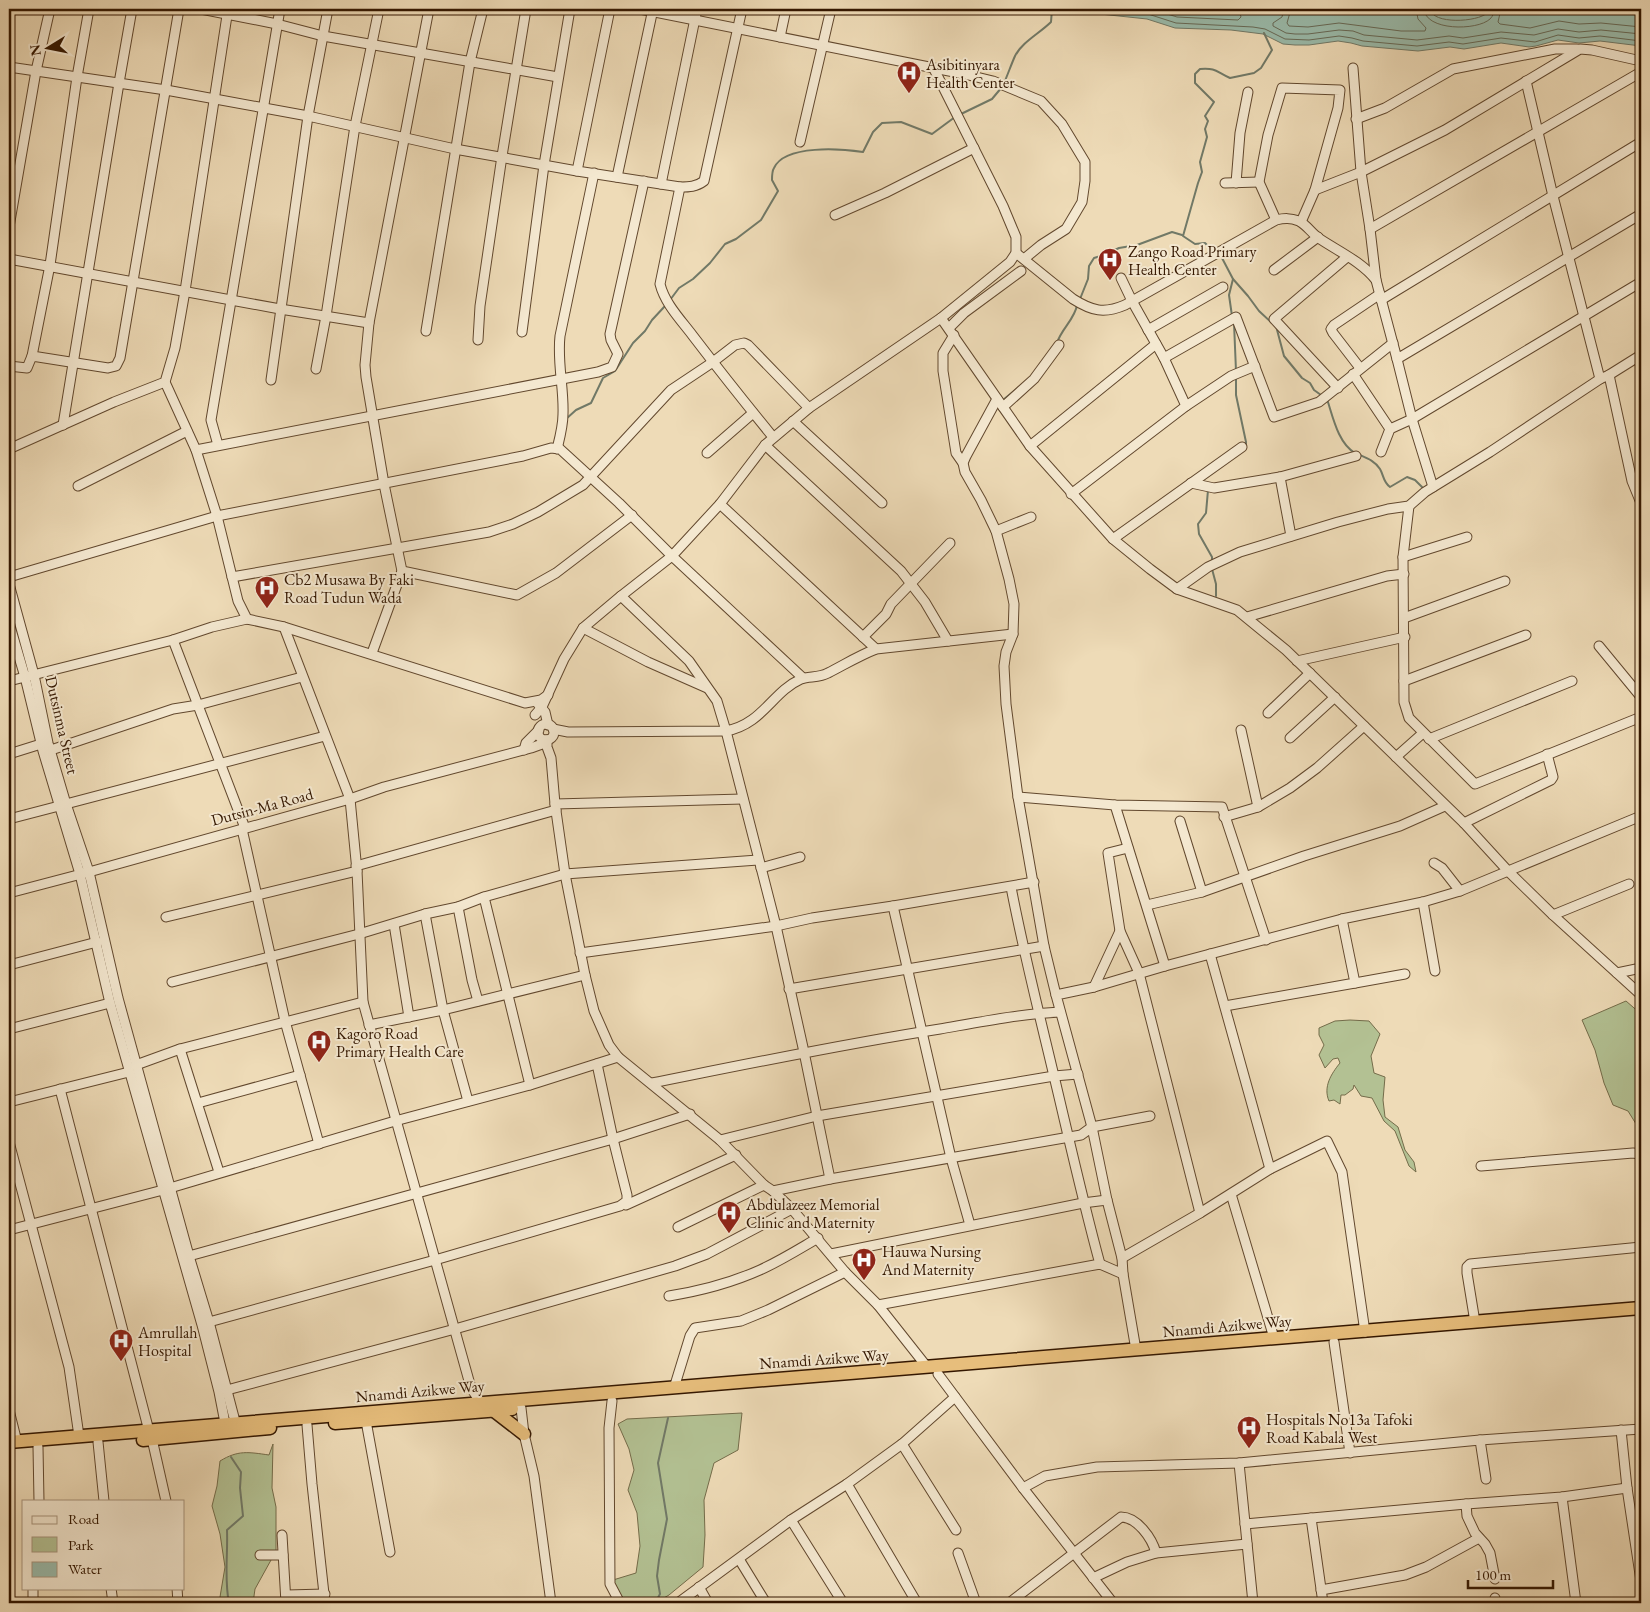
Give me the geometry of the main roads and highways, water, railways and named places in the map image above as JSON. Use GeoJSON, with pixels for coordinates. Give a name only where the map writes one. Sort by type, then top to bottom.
{"type":"FeatureCollection","features":[{"type":"Feature","properties":{"kind":"highway","name":"Nnamdi Azikwe Way"},"geometry":{"type":"LineString","coordinates":[[231,1428],[366,1421],[612,1401],[1122,1350],[1366,1332],[1641,1308]]}},
{"type":"Feature","properties":{"kind":"highway","name":"Nnamdi Azikwe Way"},"geometry":{"type":"LineString","coordinates":[[11,1445],[38,1447],[98,1442],[150,1435],[481,1403],[1334,1342],[1641,1315]]}},
{"type":"Feature","properties":{"kind":"highway"},"geometry":{"type":"LineString","coordinates":[[493,1410],[524,1434]]}},
{"type":"Feature","properties":{"kind":"highway","name":"Nnamdi Azikwe Way"},"geometry":{"type":"LineString","coordinates":[[11,1445],[79,1436],[150,1435]]}},
{"type":"Feature","properties":{"kind":"water"},"geometry":{"type":"Polygon","coordinates":[[[1082,9],[1248,9],[1255,14],[1286,9],[1429,9],[1449,14],[1465,14],[1500,9],[1641,9],[1641,46],[1600,41],[1579,43],[1558,40],[1529,47],[1501,43],[1464,49],[1450,47],[1418,51],[1362,46],[1338,41],[1295,45],[1283,44],[1263,34],[1231,30],[1175,28],[1147,19],[1100,14],[1082,9]]]}},
{"type":"Feature","properties":{"kind":"waterway"},"geometry":{"type":"LineString","coordinates":[[1004,83],[1018,51],[1051,22],[1052,9]]}},
{"type":"Feature","properties":{"kind":"waterway"},"geometry":{"type":"LineString","coordinates":[[1214,252],[1205,243],[1195,244],[1183,236],[1202,172],[1200,162],[1207,137],[1205,129],[1208,121],[1205,116],[1214,102],[1195,83],[1195,74],[1200,69],[1216,70],[1230,78],[1254,73],[1261,68],[1272,50],[1264,33]]}},
{"type":"Feature","properties":{"kind":"waterway"},"geometry":{"type":"LineString","coordinates":[[961,114],[992,99],[1002,87]]}},
{"type":"Feature","properties":{"kind":"waterway"},"geometry":{"type":"LineString","coordinates":[[670,300],[679,288],[693,279],[710,263],[725,244],[736,239],[761,220],[778,191],[772,180],[772,175],[773,169],[780,160],[790,155],[815,150],[829,149],[863,152],[873,132],[882,123],[901,122],[932,134],[955,117]]}},
{"type":"Feature","properties":{"kind":"waterway"},"geometry":{"type":"LineString","coordinates":[[1080,299],[1088,279],[1089,266],[1094,258],[1119,248],[1137,245],[1172,232],[1182,235]]}},
{"type":"Feature","properties":{"kind":"waterway"},"geometry":{"type":"LineString","coordinates":[[1218,255],[1222,258],[1233,279],[1259,311],[1272,323]]}},
{"type":"Feature","properties":{"kind":"waterway"},"geometry":{"type":"LineString","coordinates":[[1232,316],[1229,295],[1233,279]]}},
{"type":"Feature","properties":{"kind":"waterway"},"geometry":{"type":"LineString","coordinates":[[1057,343],[1074,315],[1077,305]]}},
{"type":"Feature","properties":{"kind":"waterway"},"geometry":{"type":"LineString","coordinates":[[566,419],[576,410],[591,403],[603,378],[615,371],[633,343],[665,306]]}},
{"type":"Feature","properties":{"kind":"waterway"},"geometry":{"type":"LineString","coordinates":[[1234,323],[1236,371]]}},
{"type":"Feature","properties":{"kind":"waterway"},"geometry":{"type":"LineString","coordinates":[[1276,326],[1284,356],[1302,378],[1310,383],[1314,390],[1321,395]]}},
{"type":"Feature","properties":{"kind":"waterway"},"geometry":{"type":"LineString","coordinates":[[1236,379],[1236,395],[1246,446]]}},
{"type":"Feature","properties":{"kind":"waterway"},"geometry":{"type":"LineString","coordinates":[[1003,400],[1019,387]]}},
{"type":"Feature","properties":{"kind":"waterway"},"geometry":{"type":"LineString","coordinates":[[1327,399],[1340,436],[1349,449],[1355,453]]}},
{"type":"Feature","properties":{"kind":"waterway"},"geometry":{"type":"LineString","coordinates":[[1360,455],[1378,466],[1390,487],[1407,477],[1415,480],[1422,487]]}},
{"type":"Feature","properties":{"kind":"waterway"},"geometry":{"type":"LineString","coordinates":[[1208,490],[1206,513],[1198,524],[1199,534],[1212,557],[1212,562]]}},
{"type":"Feature","properties":{"kind":"waterway"},"geometry":{"type":"LineString","coordinates":[[1212,569],[1216,584],[1216,596]]}},
{"type":"Feature","properties":{"kind":"waterway"},"geometry":{"type":"LineString","coordinates":[[655,1603],[660,1594],[657,1576],[667,1519],[658,1463],[668,1418]]}},
{"type":"Feature","properties":{"kind":"waterway"},"geometry":{"type":"LineString","coordinates":[[229,1603],[226,1576],[227,1530],[243,1516],[240,1488],[241,1472],[231,1457]]}},
{"type":"Feature","properties":{"kind":"place","name":"Asibitinyara Health Center"},"geometry":{"type":"Point","coordinates":[909,94]}},
{"type":"Feature","properties":{"kind":"place","name":"Zango Road Primary Health Center"},"geometry":{"type":"Point","coordinates":[1110,281]}},
{"type":"Feature","properties":{"kind":"place","name":"Cb2 Musawa By Faki Road Tudun Wada"},"geometry":{"type":"Point","coordinates":[267,609]}},
{"type":"Feature","properties":{"kind":"place","name":"Kagoro Road Primary Health Care"},"geometry":{"type":"Point","coordinates":[319,1063]}},
{"type":"Feature","properties":{"kind":"place","name":"Abdulazeez Memorial Clinic and Maternity"},"geometry":{"type":"Point","coordinates":[729,1234]}},
{"type":"Feature","properties":{"kind":"place","name":"Hauwa Nursing And Maternity"},"geometry":{"type":"Point","coordinates":[864,1281]}},
{"type":"Feature","properties":{"kind":"place","name":"Amrullah Hospital"},"geometry":{"type":"Point","coordinates":[121,1362]}},
{"type":"Feature","properties":{"kind":"place","name":"Hospitals No13a Tafoki Road Kabala West"},"geometry":{"type":"Point","coordinates":[1249,1449]}}]}
